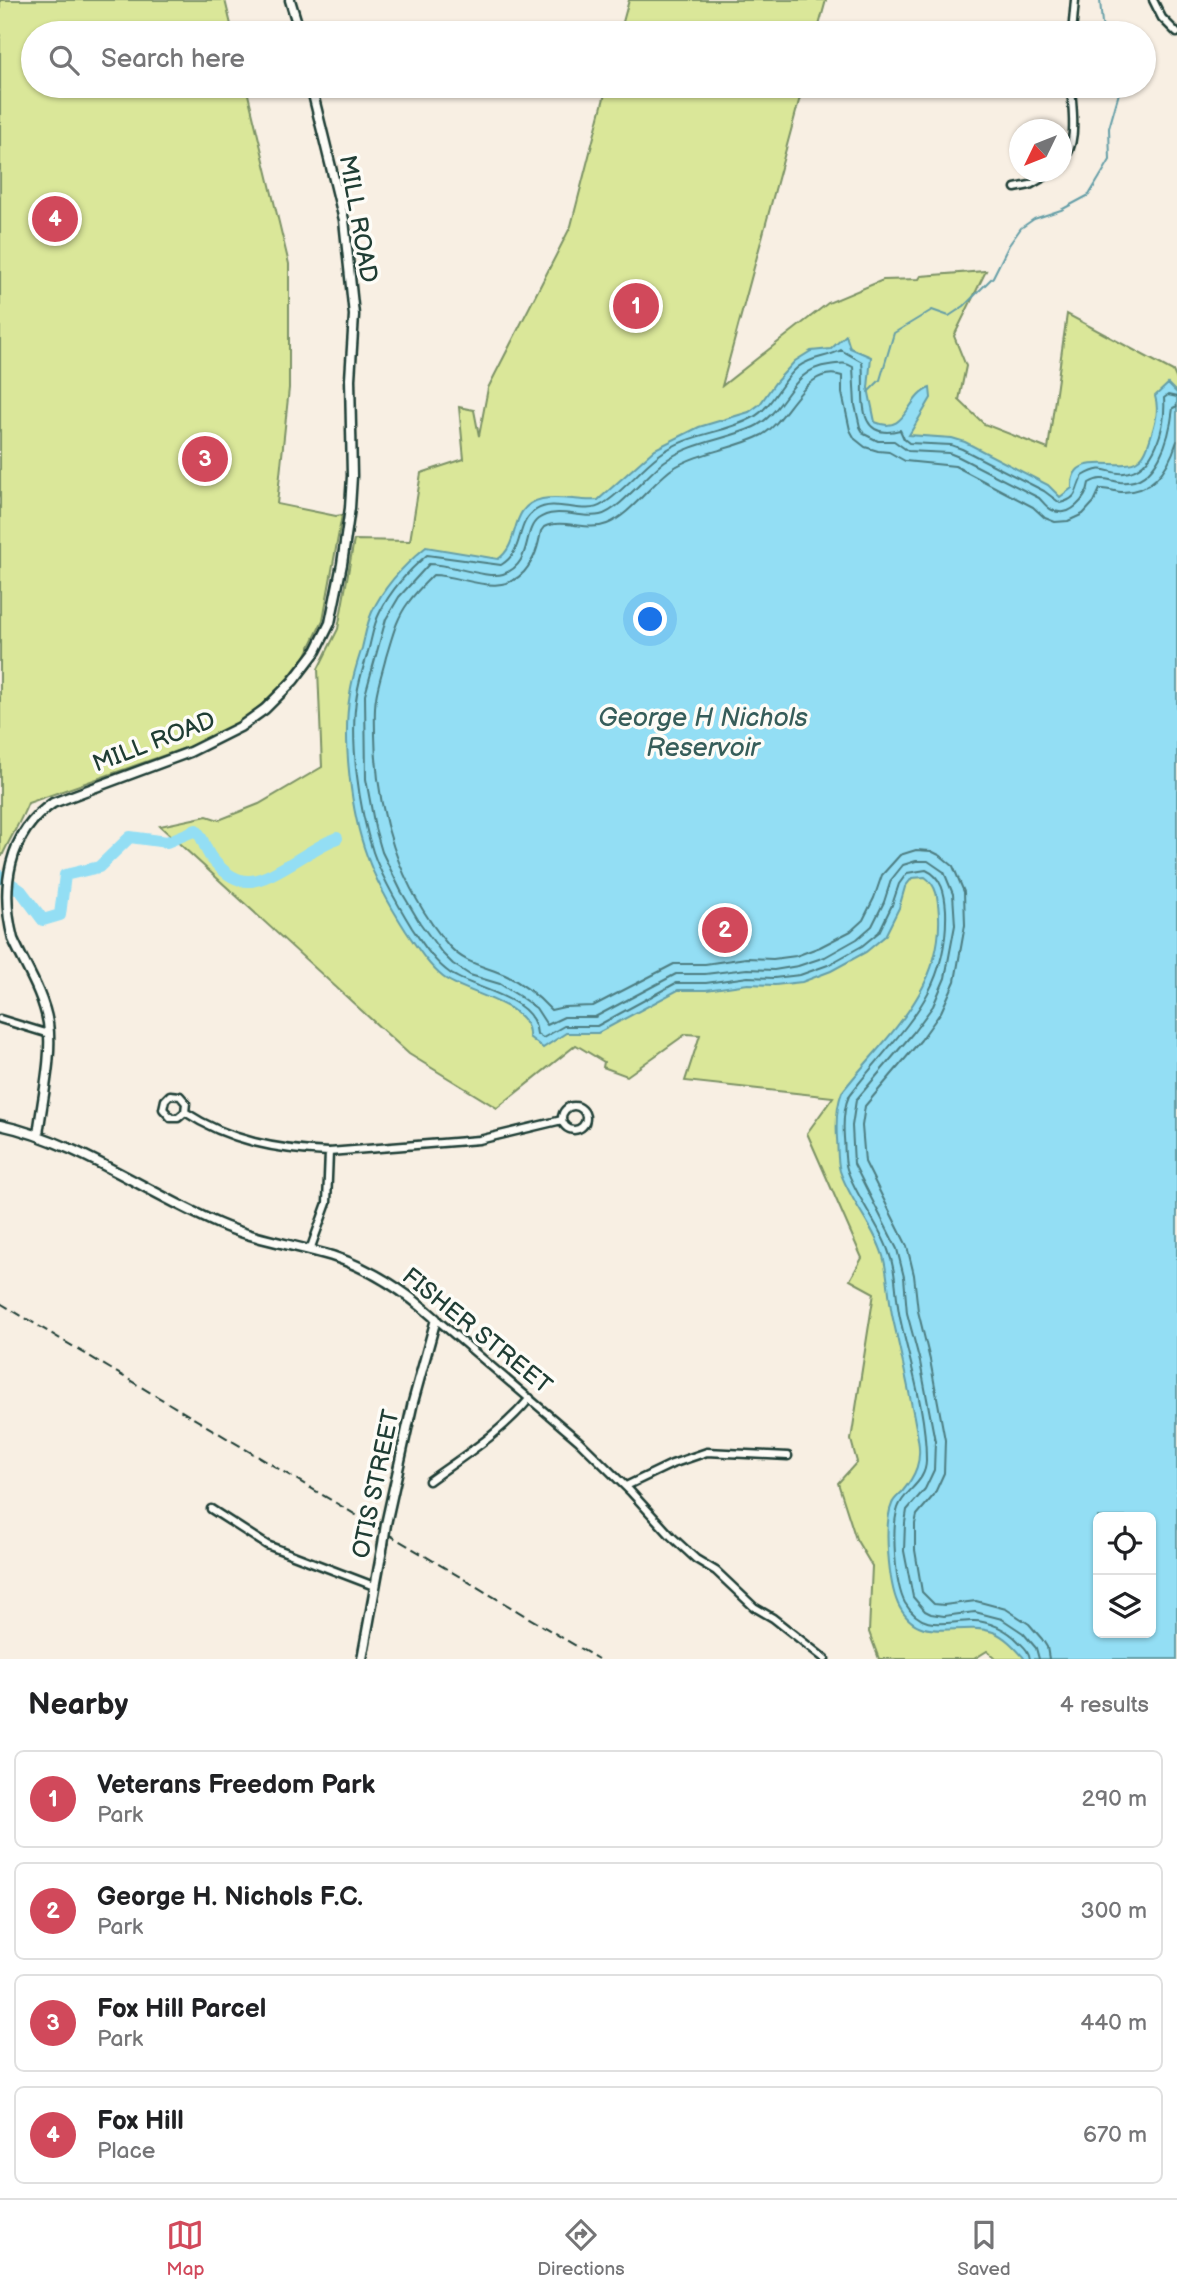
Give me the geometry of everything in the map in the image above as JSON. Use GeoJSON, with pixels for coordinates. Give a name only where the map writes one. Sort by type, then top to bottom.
{"type":"FeatureCollection","features":[{"type":"Feature","properties":{"kind":"street"},"geometry":{"type":"LineString","coordinates":[[290,0],[296,21]]}},
{"type":"Feature","properties":{"kind":"street"},"geometry":{"type":"LineString","coordinates":[[1073,21],[1075,0]]}},
{"type":"Feature","properties":{"kind":"street"},"geometry":{"type":"LineString","coordinates":[[1153,0],[1162,18],[1177,33]]}},
{"type":"Feature","properties":{"kind":"street","name":"MILL ROAD"},"geometry":{"type":"LineString","coordinates":[[38,1135],[49,1034],[43,1006],[13,939],[3,906],[7,863],[21,833],[36,816],[54,803],[190,752],[226,736],[257,715],[280,695],[305,666],[321,643],[330,623],[350,508],[352,476],[349,379],[354,315],[344,220],[314,98]]}},
{"type":"Feature","properties":{"kind":"street"},"geometry":{"type":"LineString","coordinates":[[1071,98],[1072,119]]}},
{"type":"Feature","properties":{"kind":"street"},"geometry":{"type":"LineString","coordinates":[[1015,188],[1035,182]]}},
{"type":"Feature","properties":{"kind":"street"},"geometry":{"type":"LineString","coordinates":[[0,1019],[49,1034]]}},
{"type":"Feature","properties":{"kind":"street"},"geometry":{"type":"LineString","coordinates":[[573,1105],[584,1110],[586,1118],[581,1128],[573,1130],[566,1127],[562,1119],[563,1112],[573,1105]]}},
{"type":"Feature","properties":{"kind":"street"},"geometry":{"type":"LineString","coordinates":[[185,1112],[250,1142],[287,1149],[330,1152],[479,1140],[562,1119]]}},
{"type":"Feature","properties":{"kind":"street","name":"FISHER STREET"},"geometry":{"type":"LineString","coordinates":[[0,1125],[38,1135],[220,1224],[332,1256],[375,1274],[414,1299],[490,1367],[530,1398],[626,1486],[696,1559],[716,1571],[754,1607],[773,1618],[825,1659]]}},
{"type":"Feature","properties":{"kind":"street"},"geometry":{"type":"LineString","coordinates":[[310,1250],[327,1203],[330,1152]]}},
{"type":"Feature","properties":{"kind":"street","name":"OTIS STREET"},"geometry":{"type":"LineString","coordinates":[[362,1659],[386,1524],[413,1402],[436,1319]]}},
{"type":"Feature","properties":{"kind":"street"},"geometry":{"type":"LineString","coordinates":[[429,1480],[494,1436],[512,1421],[530,1398]]}},
{"type":"Feature","properties":{"kind":"street"},"geometry":{"type":"LineString","coordinates":[[626,1486],[672,1464],[707,1452],[788,1456]]}},
{"type":"Feature","properties":{"kind":"street"},"geometry":{"type":"LineString","coordinates":[[211,1509],[267,1545],[374,1586]]}},
{"type":"Feature","properties":{"kind":"green space"},"geometry":{"type":"Polygon","coordinates":[[[0,0],[225,0],[230,21],[21,21],[21,98],[249,98],[289,264],[289,388],[277,504],[342,515],[323,620],[305,657],[277,691],[247,717],[208,740],[28,803],[0,856],[0,0]]]}},
{"type":"Feature","properties":{"kind":"green space"},"geometry":{"type":"Polygon","coordinates":[[[629,0],[826,0],[820,21],[623,21],[629,0]]]}},
{"type":"Feature","properties":{"kind":"green space","name":"George H Nichols Reservoir"},"geometry":{"type":"Polygon","coordinates":[[[604,98],[800,98],[722,386],[828,303],[883,280],[919,279],[921,276],[986,271],[954,336],[966,366],[959,400],[984,424],[1048,449],[1067,314],[1173,371],[1177,380],[1177,1659],[996,1659],[987,1651],[974,1659],[879,1659],[869,1632],[872,1566],[856,1539],[838,1483],[857,1462],[851,1440],[874,1293],[850,1280],[862,1258],[807,1133],[833,1097],[685,1081],[700,1035],[686,1034],[627,1076],[603,1067],[604,1062],[576,1045],[497,1108],[409,1054],[160,826],[207,816],[219,820],[259,804],[322,767],[318,669],[338,629],[354,540],[410,541],[421,473],[464,459],[459,407],[474,410],[479,436],[488,388],[571,226],[604,98]]]}},
{"type":"Feature","properties":{"kind":"water","name":"George H Nichols Reservoir"},"geometry":{"type":"Polygon","coordinates":[[[846,335],[850,348],[871,357],[868,388],[875,422],[894,424],[922,392],[930,388],[931,398],[909,435],[952,438],[965,442],[1048,485],[1060,497],[1072,488],[1079,468],[1098,464],[1130,464],[1140,459],[1147,448],[1155,424],[1155,396],[1168,384],[1177,393],[1177,1659],[1025,1659],[1006,1640],[993,1632],[980,1629],[928,1629],[917,1625],[907,1617],[895,1595],[888,1554],[889,1513],[894,1501],[914,1474],[919,1447],[891,1311],[883,1256],[840,1171],[837,1121],[842,1092],[908,1012],[931,968],[937,943],[939,916],[933,885],[925,877],[912,878],[905,887],[899,908],[885,936],[866,952],[831,971],[802,982],[678,990],[598,1033],[566,1033],[543,1048],[529,1037],[527,1025],[520,1016],[495,1001],[453,983],[432,967],[385,895],[361,839],[352,798],[348,754],[351,688],[372,612],[382,593],[402,569],[426,547],[498,559],[510,544],[519,517],[531,503],[549,498],[598,500],[655,449],[699,427],[749,412],[760,404],[795,361],[811,351],[831,349],[846,335]]]}},
{"type":"Feature","properties":{"kind":"waterway"},"geometry":{"type":"LineString","coordinates":[[1100,0],[1102,21]]}},
{"type":"Feature","properties":{"kind":"waterway"},"geometry":{"type":"LineString","coordinates":[[868,392],[880,380],[894,333],[932,310],[949,316],[964,306],[993,277],[1021,228],[1034,219],[1061,210],[1089,195],[1110,160],[1109,128],[1118,98]]}},
{"type":"Feature","properties":{"kind":"waterway"},"geometry":{"type":"LineString","coordinates":[[0,876],[21,891],[43,920],[60,915],[65,875],[99,867],[130,837],[167,842],[196,830],[218,865],[243,881],[268,876],[337,838]]}},
{"type":"Feature","properties":{"kind":"railway"},"geometry":{"type":"LineString","coordinates":[[0,1303],[598,1659]]}},
{"type":"Feature","properties":{"kind":"place","name":"Fox Hill"},"geometry":{"type":"Point","coordinates":[55,219]}},
{"type":"Feature","properties":{"kind":"place","name":"Veterans Freedom Park"},"geometry":{"type":"Point","coordinates":[636,306]}},
{"type":"Feature","properties":{"kind":"place","name":"Fox Hill Parcel"},"geometry":{"type":"Point","coordinates":[205,459]}},
{"type":"Feature","properties":{"kind":"place","name":"George H. Nichols F.C."},"geometry":{"type":"Point","coordinates":[725,930]}}]}
